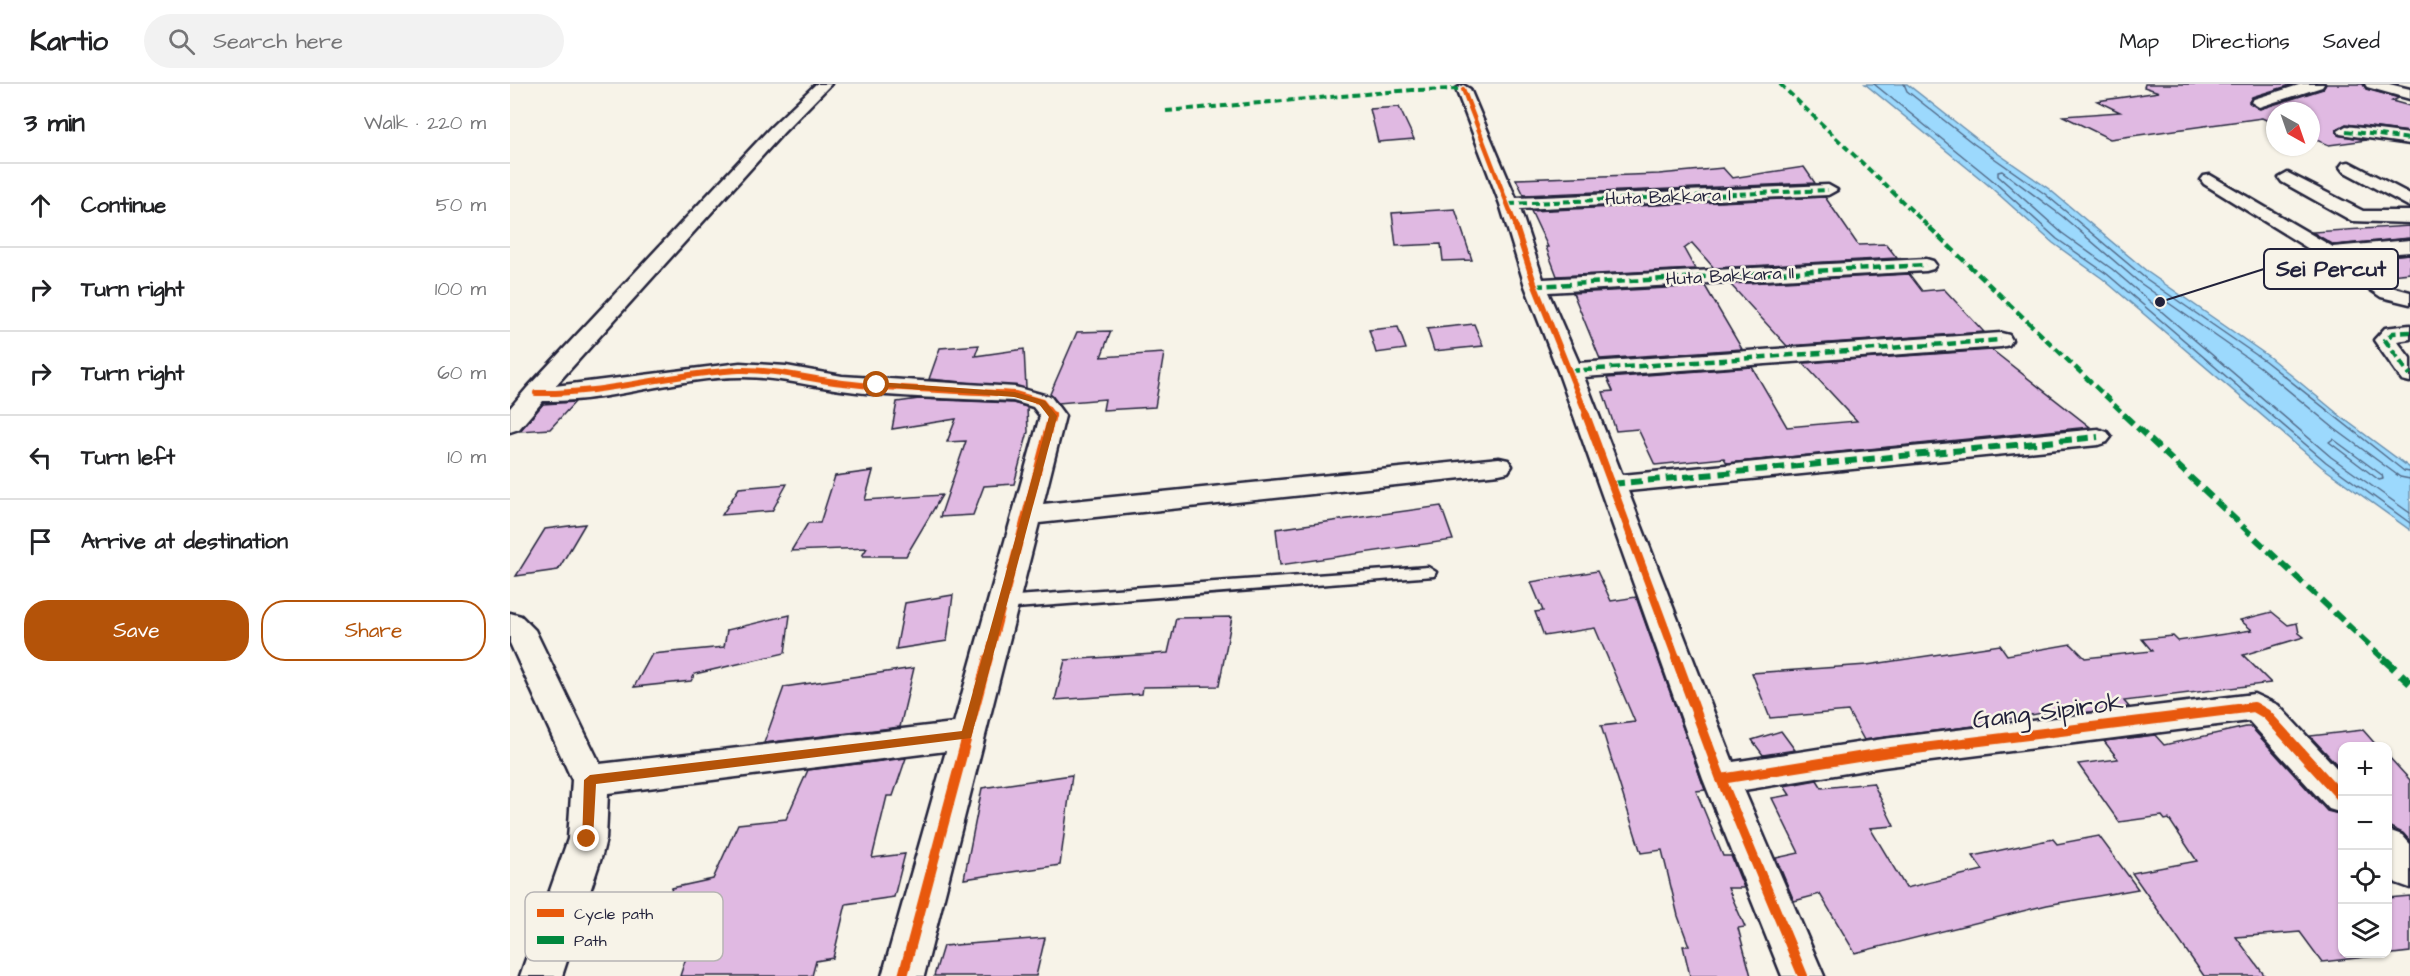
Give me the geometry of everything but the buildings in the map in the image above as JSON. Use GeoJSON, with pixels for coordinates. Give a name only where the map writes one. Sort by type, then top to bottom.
{"type":"FeatureCollection","features":[{"type":"Feature","properties":{"kind":"street"},"geometry":{"type":"LineString","coordinates":[[510,424],[777,130],[824,84]]}},
{"type":"Feature","properties":{"kind":"street"},"geometry":{"type":"LineString","coordinates":[[2259,102],[2317,84]]}},
{"type":"Feature","properties":{"kind":"street"},"geometry":{"type":"LineString","coordinates":[[2372,84],[2410,94]]}},
{"type":"Feature","properties":{"kind":"street"},"geometry":{"type":"LineString","coordinates":[[1466,86],[1509,204],[1535,286],[1570,371],[1721,779],[1803,976]]}},
{"type":"Feature","properties":{"kind":"street"},"geometry":{"type":"LineString","coordinates":[[2346,131],[2410,139]]}},
{"type":"Feature","properties":{"kind":"street"},"geometry":{"type":"LineString","coordinates":[[2349,167],[2410,201]]}},
{"type":"Feature","properties":{"kind":"street"},"geometry":{"type":"LineString","coordinates":[[2288,178],[2359,217],[2410,217]]}},
{"type":"Feature","properties":{"kind":"street"},"geometry":{"type":"LineString","coordinates":[[2210,180],[2330,253],[2388,293],[2410,298]]}},
{"type":"Feature","properties":{"kind":"street","name":"Huta Bakkara I"},"geometry":{"type":"LineString","coordinates":[[1509,204],[1828,190]]}},
{"type":"Feature","properties":{"kind":"street"},"geometry":{"type":"LineString","coordinates":[[2330,253],[2410,246]]}},
{"type":"Feature","properties":{"kind":"street","name":"Huta Bakkara II"},"geometry":{"type":"LineString","coordinates":[[1535,286],[1926,265]]}},
{"type":"Feature","properties":{"kind":"street"},"geometry":{"type":"LineString","coordinates":[[2410,333],[2393,333],[2385,340],[2410,375]]}},
{"type":"Feature","properties":{"kind":"street"},"geometry":{"type":"LineString","coordinates":[[1570,371],[2001,340]]}},
{"type":"Feature","properties":{"kind":"street"},"geometry":{"type":"LineString","coordinates":[[536,393],[566,394],[642,381],[740,370],[786,373],[842,383],[1015,394],[1042,402],[1053,416],[903,976]]}},
{"type":"Feature","properties":{"kind":"street"},"geometry":{"type":"LineString","coordinates":[[1612,484],[2098,437]]}},
{"type":"Feature","properties":{"kind":"street"},"geometry":{"type":"LineString","coordinates":[[1026,515],[1499,466]]}},
{"type":"Feature","properties":{"kind":"street"},"geometry":{"type":"LineString","coordinates":[[510,624],[524,638],[590,780],[587,839],[570,892]]}},
{"type":"Feature","properties":{"kind":"street","name":"Gang Sipirok"},"geometry":{"type":"LineString","coordinates":[[1721,779],[1883,753],[2254,707],[2266,714],[2341,796]]}},
{"type":"Feature","properties":{"kind":"street"},"geometry":{"type":"LineString","coordinates":[[590,780],[967,735]]}},
{"type":"Feature","properties":{"kind":"street"},"geometry":{"type":"LineString","coordinates":[[2391,850],[2410,871]]}},
{"type":"Feature","properties":{"kind":"street"},"geometry":{"type":"LineString","coordinates":[[542,976],[547,961]]}},
{"type":"Feature","properties":{"kind":"lane"},"geometry":{"type":"LineString","coordinates":[[1003,603],[1428,572]]}},
{"type":"Feature","properties":{"kind":"water"},"geometry":{"type":"Polygon","coordinates":[[[1865,84],[1907,84],[1977,139],[2049,189],[2149,273],[2268,356],[2344,419],[2410,468],[2410,530],[2322,467],[2103,279],[2053,243],[1987,184],[1865,84]]]}},
{"type":"Feature","properties":{"kind":"marked path"},"geometry":{"type":"LineString","coordinates":[[1780,84],[2244,530],[2410,683]]}},
{"type":"Feature","properties":{"kind":"marked path"},"geometry":{"type":"LineString","coordinates":[[1166,111],[1412,90],[1463,89]]}},
{"type":"Feature","properties":{"kind":"marked path"},"geometry":{"type":"LineString","coordinates":[[2346,131],[2410,139]]}},
{"type":"Feature","properties":{"kind":"marked path"},"geometry":{"type":"LineString","coordinates":[[1509,204],[1828,190]]}},
{"type":"Feature","properties":{"kind":"marked path"},"geometry":{"type":"LineString","coordinates":[[1535,286],[1926,265]]}},
{"type":"Feature","properties":{"kind":"marked path"},"geometry":{"type":"LineString","coordinates":[[2410,332],[2393,333],[2385,340],[2410,375]]}},
{"type":"Feature","properties":{"kind":"marked path"},"geometry":{"type":"LineString","coordinates":[[1570,371],[2001,340]]}},
{"type":"Feature","properties":{"kind":"marked path"},"geometry":{"type":"LineString","coordinates":[[1612,484],[2098,437]]}},
{"type":"Feature","properties":{"kind":"cycle path"},"geometry":{"type":"LineString","coordinates":[[1463,89],[1509,204],[1535,286],[1570,371],[1721,779],[1803,976]]}},
{"type":"Feature","properties":{"kind":"cycle path"},"geometry":{"type":"LineString","coordinates":[[536,393],[566,394],[642,381],[740,370],[786,373],[842,383],[1015,394],[1042,402],[1053,416],[903,976]]}},
{"type":"Feature","properties":{"kind":"cycle path"},"geometry":{"type":"LineString","coordinates":[[1721,779],[1883,753],[2254,707],[2266,714],[2340,796]]}},
{"type":"Feature","properties":{"kind":"place","name":"Sei Percut"},"geometry":{"type":"Point","coordinates":[2160,302]}},
{"type":"Feature","properties":{"kind":"route"},"geometry":{"type":"LineString","coordinates":[[587,839],[590,780],[967,735],[1053,416],[1042,402],[1015,394],[877,385]]}}]}
